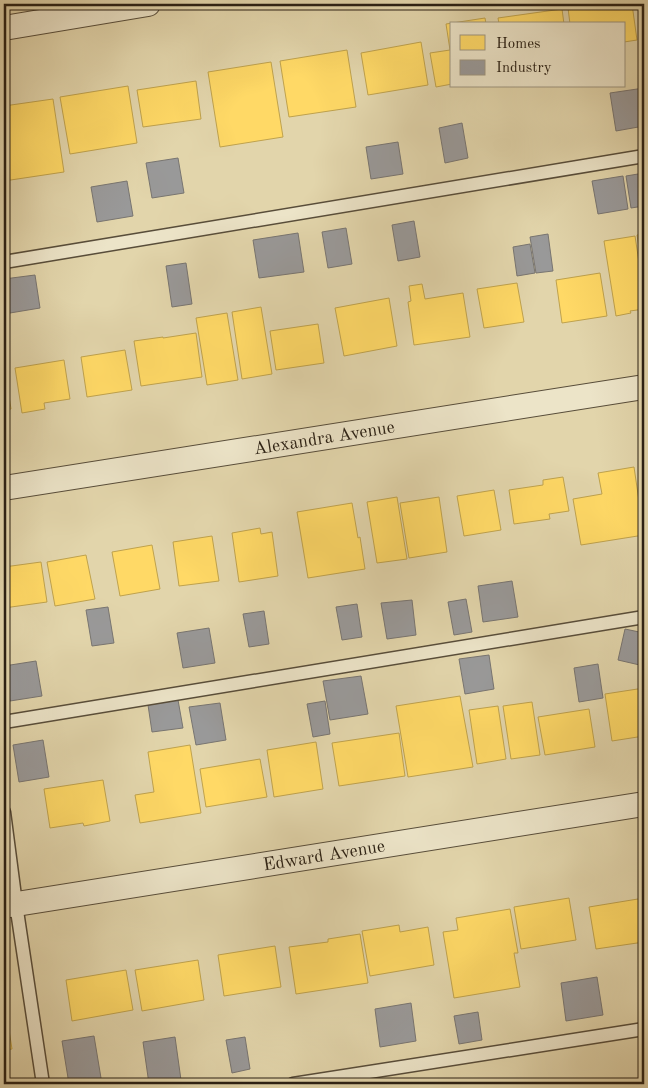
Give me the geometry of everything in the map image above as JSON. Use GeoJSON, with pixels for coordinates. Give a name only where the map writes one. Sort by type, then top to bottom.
{"type":"FeatureCollection","features":[{"type":"Feature","properties":{"kind":"street"},"geometry":{"type":"LineString","coordinates":[[4,28],[148,4]]}},
{"type":"Feature","properties":{"kind":"street","name":"Alexandra Avenue"},"geometry":{"type":"LineString","coordinates":[[4,488],[644,387]]}},
{"type":"Feature","properties":{"kind":"street","name":"Edward Avenue"},"geometry":{"type":"LineString","coordinates":[[10,905],[644,804]]}},
{"type":"Feature","properties":{"kind":"lane"},"geometry":{"type":"LineString","coordinates":[[4,262],[644,156]]}},
{"type":"Feature","properties":{"kind":"lane"},"geometry":{"type":"LineString","coordinates":[[4,722],[644,616]]}},
{"type":"Feature","properties":{"kind":"lane"},"geometry":{"type":"LineString","coordinates":[[4,812],[10,905],[43,1084]]}},
{"type":"Feature","properties":{"kind":"lane"},"geometry":{"type":"LineString","coordinates":[[293,1084],[644,1029]]}},
{"type":"Feature","properties":{"kind":"building: Homes"},"geometry":{"type":"Polygon","coordinates":[[[596,4],[632,4],[637,40],[626,42],[626,22],[570,22],[568,8],[596,4]]]}},
{"type":"Feature","properties":{"kind":"building: Homes"},"geometry":{"type":"Polygon","coordinates":[[[638,4],[644,4],[644,40],[638,4]]]}},
{"type":"Feature","properties":{"kind":"building: Homes"},"geometry":{"type":"Polygon","coordinates":[[[562,9],[564,22],[499,22],[498,18],[562,9]]]}},
{"type":"Feature","properties":{"kind":"building: Homes"},"geometry":{"type":"Polygon","coordinates":[[[485,18],[486,22],[459,22],[485,18]]]}},
{"type":"Feature","properties":{"kind":"building: Homes"},"geometry":{"type":"Polygon","coordinates":[[[450,23],[450,50],[446,24],[450,23]]]}},
{"type":"Feature","properties":{"kind":"building: Homes"},"geometry":{"type":"Polygon","coordinates":[[[421,42],[428,85],[368,95],[361,53],[421,42]]]}},
{"type":"Feature","properties":{"kind":"building: Homes"},"geometry":{"type":"Polygon","coordinates":[[[347,50],[356,107],[289,117],[280,61],[347,50]]]}},
{"type":"Feature","properties":{"kind":"building: Homes"},"geometry":{"type":"Polygon","coordinates":[[[450,50],[450,84],[436,87],[430,53],[450,50]]]}},
{"type":"Feature","properties":{"kind":"building: Homes"},"geometry":{"type":"Polygon","coordinates":[[[271,62],[283,137],[220,147],[208,72],[271,62]]]}},
{"type":"Feature","properties":{"kind":"building: Homes"},"geometry":{"type":"Polygon","coordinates":[[[196,81],[201,119],[143,127],[137,90],[196,81]]]}},
{"type":"Feature","properties":{"kind":"building: Homes"},"geometry":{"type":"Polygon","coordinates":[[[128,86],[137,143],[70,154],[60,97],[128,86]]]}},
{"type":"Feature","properties":{"kind":"building: Homes"},"geometry":{"type":"Polygon","coordinates":[[[53,99],[64,172],[4,181],[4,106],[53,99]]]}},
{"type":"Feature","properties":{"kind":"building: Homes"},"geometry":{"type":"Polygon","coordinates":[[[644,234],[644,278],[637,235],[644,234]]]}},
{"type":"Feature","properties":{"kind":"building: Homes"},"geometry":{"type":"Polygon","coordinates":[[[635,236],[644,295],[644,309],[616,316],[604,241],[635,236]]]}},
{"type":"Feature","properties":{"kind":"building: Homes"},"geometry":{"type":"Polygon","coordinates":[[[600,273],[607,316],[562,323],[556,280],[600,273]]]}},
{"type":"Feature","properties":{"kind":"building: Homes"},"geometry":{"type":"Polygon","coordinates":[[[517,283],[524,322],[484,328],[477,289],[517,283]]]}},
{"type":"Feature","properties":{"kind":"building: Homes"},"geometry":{"type":"Polygon","coordinates":[[[422,284],[425,299],[463,293],[470,337],[414,345],[408,302],[411,301],[409,286],[422,284]]]}},
{"type":"Feature","properties":{"kind":"building: Homes"},"geometry":{"type":"Polygon","coordinates":[[[389,298],[397,346],[344,356],[335,308],[389,298]]]}},
{"type":"Feature","properties":{"kind":"building: Homes"},"geometry":{"type":"Polygon","coordinates":[[[261,307],[272,374],[242,379],[232,312],[261,307]]]}},
{"type":"Feature","properties":{"kind":"building: Homes"},"geometry":{"type":"Polygon","coordinates":[[[227,313],[238,380],[207,385],[196,318],[227,313]]]}},
{"type":"Feature","properties":{"kind":"building: Homes"},"geometry":{"type":"Polygon","coordinates":[[[318,324],[324,363],[276,370],[270,331],[318,324]]]}},
{"type":"Feature","properties":{"kind":"building: Homes"},"geometry":{"type":"Polygon","coordinates":[[[196,333],[202,377],[141,386],[134,341],[196,333]]]}},
{"type":"Feature","properties":{"kind":"building: Homes"},"geometry":{"type":"Polygon","coordinates":[[[125,350],[132,390],[87,397],[81,357],[125,350]]]}},
{"type":"Feature","properties":{"kind":"building: Homes"},"geometry":{"type":"Polygon","coordinates":[[[64,360],[70,399],[44,403],[45,409],[22,413],[15,368],[64,360]]]}},
{"type":"Feature","properties":{"kind":"building: Homes"},"geometry":{"type":"Polygon","coordinates":[[[4,363],[11,409],[4,410],[4,363]]]}},
{"type":"Feature","properties":{"kind":"building: Homes"},"geometry":{"type":"Polygon","coordinates":[[[634,467],[644,535],[581,545],[573,499],[602,494],[598,473],[634,467]]]}},
{"type":"Feature","properties":{"kind":"building: Homes"},"geometry":{"type":"Polygon","coordinates":[[[563,477],[569,511],[549,514],[550,519],[514,524],[509,490],[543,485],[543,480],[563,477]]]}},
{"type":"Feature","properties":{"kind":"building: Homes"},"geometry":{"type":"Polygon","coordinates":[[[494,490],[501,530],[464,536],[457,496],[494,490]]]}},
{"type":"Feature","properties":{"kind":"building: Homes"},"geometry":{"type":"Polygon","coordinates":[[[397,497],[407,559],[377,563],[367,502],[397,497]]]}},
{"type":"Feature","properties":{"kind":"building: Homes"},"geometry":{"type":"Polygon","coordinates":[[[439,497],[447,552],[409,558],[400,503],[439,497]]]}},
{"type":"Feature","properties":{"kind":"building: Homes"},"geometry":{"type":"Polygon","coordinates":[[[352,503],[365,569],[308,578],[297,512],[352,503]]]}},
{"type":"Feature","properties":{"kind":"building: Homes"},"geometry":{"type":"Polygon","coordinates":[[[260,528],[261,534],[272,532],[278,576],[239,582],[232,533],[260,528]]]}},
{"type":"Feature","properties":{"kind":"building: Homes"},"geometry":{"type":"Polygon","coordinates":[[[212,536],[219,581],[179,586],[173,542],[212,536]]]}},
{"type":"Feature","properties":{"kind":"building: Homes"},"geometry":{"type":"Polygon","coordinates":[[[152,545],[160,589],[120,596],[112,552],[152,545]]]}},
{"type":"Feature","properties":{"kind":"building: Homes"},"geometry":{"type":"Polygon","coordinates":[[[86,555],[95,599],[55,606],[47,562],[86,555]]]}},
{"type":"Feature","properties":{"kind":"building: Homes"},"geometry":{"type":"Polygon","coordinates":[[[41,562],[47,602],[4,608],[4,567],[41,562]]]}},
{"type":"Feature","properties":{"kind":"building: Homes"},"geometry":{"type":"Polygon","coordinates":[[[644,688],[644,736],[612,741],[605,694],[644,688]]]}},
{"type":"Feature","properties":{"kind":"building: Homes"},"geometry":{"type":"Polygon","coordinates":[[[460,696],[473,767],[408,777],[396,706],[460,696]]]}},
{"type":"Feature","properties":{"kind":"building: Homes"},"geometry":{"type":"Polygon","coordinates":[[[532,702],[540,755],[511,759],[503,706],[532,702]]]}},
{"type":"Feature","properties":{"kind":"building: Homes"},"geometry":{"type":"Polygon","coordinates":[[[498,706],[506,759],[477,764],[469,710],[498,706]]]}},
{"type":"Feature","properties":{"kind":"building: Homes"},"geometry":{"type":"Polygon","coordinates":[[[589,709],[595,747],[545,755],[538,717],[589,709]]]}},
{"type":"Feature","properties":{"kind":"building: Homes"},"geometry":{"type":"Polygon","coordinates":[[[399,733],[405,776],[339,786],[332,743],[399,733]]]}},
{"type":"Feature","properties":{"kind":"building: Homes"},"geometry":{"type":"Polygon","coordinates":[[[316,742],[323,789],[274,797],[267,750],[316,742]]]}},
{"type":"Feature","properties":{"kind":"building: Homes"},"geometry":{"type":"Polygon","coordinates":[[[190,745],[201,813],[140,823],[135,795],[154,792],[148,752],[190,745]]]}},
{"type":"Feature","properties":{"kind":"building: Homes"},"geometry":{"type":"Polygon","coordinates":[[[260,759],[267,797],[206,807],[200,769],[260,759]]]}},
{"type":"Feature","properties":{"kind":"building: Homes"},"geometry":{"type":"Polygon","coordinates":[[[103,780],[110,821],[84,826],[83,823],[50,828],[44,789],[103,780]]]}},
{"type":"Feature","properties":{"kind":"building: Homes"},"geometry":{"type":"Polygon","coordinates":[[[569,898],[576,940],[521,949],[514,907],[569,898]]]}},
{"type":"Feature","properties":{"kind":"building: Homes"},"geometry":{"type":"Polygon","coordinates":[[[644,898],[644,942],[596,949],[589,907],[644,898]]]}},
{"type":"Feature","properties":{"kind":"building: Homes"},"geometry":{"type":"Polygon","coordinates":[[[510,909],[518,953],[514,953],[520,987],[454,998],[443,932],[458,930],[456,918],[510,909]]]}},
{"type":"Feature","properties":{"kind":"building: Homes"},"geometry":{"type":"Polygon","coordinates":[[[399,925],[400,932],[428,927],[434,965],[370,976],[362,931],[399,925]]]}},
{"type":"Feature","properties":{"kind":"building: Homes"},"geometry":{"type":"Polygon","coordinates":[[[360,934],[368,983],[296,994],[289,947],[328,942],[328,939],[360,934]]]}},
{"type":"Feature","properties":{"kind":"building: Homes"},"geometry":{"type":"Polygon","coordinates":[[[275,946],[281,987],[224,996],[218,955],[275,946]]]}},
{"type":"Feature","properties":{"kind":"building: Homes"},"geometry":{"type":"Polygon","coordinates":[[[198,960],[204,1000],[142,1011],[135,970],[198,960]]]}},
{"type":"Feature","properties":{"kind":"building: Homes"},"geometry":{"type":"Polygon","coordinates":[[[126,970],[133,1010],[72,1021],[66,980],[126,970]]]}},
{"type":"Feature","properties":{"kind":"building: Homes"},"geometry":{"type":"Polygon","coordinates":[[[4,998],[12,1049],[4,1050],[4,998]]]}},
{"type":"Feature","properties":{"kind":"building: Industry"},"geometry":{"type":"Polygon","coordinates":[[[644,88],[644,126],[616,131],[610,93],[644,88]]]}},
{"type":"Feature","properties":{"kind":"building: Industry"},"geometry":{"type":"Polygon","coordinates":[[[462,123],[468,158],[445,163],[439,128],[462,123]]]}},
{"type":"Feature","properties":{"kind":"building: Industry"},"geometry":{"type":"Polygon","coordinates":[[[398,142],[403,174],[371,179],[366,147],[398,142]]]}},
{"type":"Feature","properties":{"kind":"building: Industry"},"geometry":{"type":"Polygon","coordinates":[[[178,158],[184,193],[152,198],[146,163],[178,158]]]}},
{"type":"Feature","properties":{"kind":"building: Industry"},"geometry":{"type":"Polygon","coordinates":[[[644,173],[644,206],[631,208],[626,176],[644,173]]]}},
{"type":"Feature","properties":{"kind":"building: Industry"},"geometry":{"type":"Polygon","coordinates":[[[623,176],[628,209],[598,214],[592,181],[623,176]]]}},
{"type":"Feature","properties":{"kind":"building: Industry"},"geometry":{"type":"Polygon","coordinates":[[[127,181],[133,216],[97,222],[91,187],[127,181]]]}},
{"type":"Feature","properties":{"kind":"building: Industry"},"geometry":{"type":"Polygon","coordinates":[[[414,221],[420,257],[398,261],[392,225],[414,221]]]}},
{"type":"Feature","properties":{"kind":"building: Industry"},"geometry":{"type":"Polygon","coordinates":[[[346,228],[352,264],[328,268],[322,232],[346,228]]]}},
{"type":"Feature","properties":{"kind":"building: Industry"},"geometry":{"type":"Polygon","coordinates":[[[298,233],[304,272],[259,278],[253,240],[298,233]]]}},
{"type":"Feature","properties":{"kind":"building: Industry"},"geometry":{"type":"Polygon","coordinates":[[[548,234],[553,271],[536,273],[530,237],[548,234]]]}},
{"type":"Feature","properties":{"kind":"building: Industry"},"geometry":{"type":"Polygon","coordinates":[[[530,244],[535,273],[517,276],[513,247],[530,244]]]}},
{"type":"Feature","properties":{"kind":"building: Industry"},"geometry":{"type":"Polygon","coordinates":[[[186,263],[192,304],[172,307],[166,266],[186,263]]]}},
{"type":"Feature","properties":{"kind":"building: Industry"},"geometry":{"type":"Polygon","coordinates":[[[35,275],[40,308],[4,314],[4,279],[35,275]]]}},
{"type":"Feature","properties":{"kind":"building: Industry"},"geometry":{"type":"Polygon","coordinates":[[[512,581],[518,617],[483,622],[478,586],[512,581]]]}},
{"type":"Feature","properties":{"kind":"building: Industry"},"geometry":{"type":"Polygon","coordinates":[[[466,599],[472,632],[454,635],[448,602],[466,599]]]}},
{"type":"Feature","properties":{"kind":"building: Industry"},"geometry":{"type":"Polygon","coordinates":[[[412,600],[416,635],[387,639],[381,603],[412,600]]]}},
{"type":"Feature","properties":{"kind":"building: Industry"},"geometry":{"type":"Polygon","coordinates":[[[357,604],[362,637],[342,640],[336,607],[357,604]]]}},
{"type":"Feature","properties":{"kind":"building: Industry"},"geometry":{"type":"Polygon","coordinates":[[[108,607],[114,643],[92,646],[86,610],[108,607]]]}},
{"type":"Feature","properties":{"kind":"building: Industry"},"geometry":{"type":"Polygon","coordinates":[[[264,611],[269,644],[249,647],[243,614],[264,611]]]}},
{"type":"Feature","properties":{"kind":"building: Industry"},"geometry":{"type":"Polygon","coordinates":[[[209,628],[215,663],[183,668],[177,633],[209,628]]]}},
{"type":"Feature","properties":{"kind":"building: Industry"},"geometry":{"type":"Polygon","coordinates":[[[625,629],[644,633],[644,666],[618,660],[625,629]]]}},
{"type":"Feature","properties":{"kind":"building: Industry"},"geometry":{"type":"Polygon","coordinates":[[[489,655],[494,689],[465,694],[459,659],[489,655]]]}},
{"type":"Feature","properties":{"kind":"building: Industry"},"geometry":{"type":"Polygon","coordinates":[[[36,661],[42,696],[10,701],[4,666],[36,661]]]}},
{"type":"Feature","properties":{"kind":"building: Industry"},"geometry":{"type":"Polygon","coordinates":[[[598,664],[603,698],[579,702],[574,668],[598,664]]]}},
{"type":"Feature","properties":{"kind":"building: Industry"},"geometry":{"type":"Polygon","coordinates":[[[361,676],[368,714],[330,720],[323,681],[361,676]]]}},
{"type":"Feature","properties":{"kind":"building: Industry"},"geometry":{"type":"Polygon","coordinates":[[[178,700],[183,728],[152,732],[148,705],[178,700]]]}},
{"type":"Feature","properties":{"kind":"building: Industry"},"geometry":{"type":"Polygon","coordinates":[[[325,701],[330,734],[313,737],[307,704],[325,701]]]}},
{"type":"Feature","properties":{"kind":"building: Industry"},"geometry":{"type":"Polygon","coordinates":[[[220,703],[226,740],[196,745],[189,707],[220,703]]]}},
{"type":"Feature","properties":{"kind":"building: Industry"},"geometry":{"type":"Polygon","coordinates":[[[43,740],[49,777],[19,782],[13,745],[43,740]]]}},
{"type":"Feature","properties":{"kind":"building: Industry"},"geometry":{"type":"Polygon","coordinates":[[[597,977],[603,1015],[566,1021],[561,983],[597,977]]]}},
{"type":"Feature","properties":{"kind":"building: Industry"},"geometry":{"type":"Polygon","coordinates":[[[411,1003],[416,1041],[380,1047],[375,1009],[411,1003]]]}},
{"type":"Feature","properties":{"kind":"building: Industry"},"geometry":{"type":"Polygon","coordinates":[[[478,1012],[482,1040],[459,1044],[454,1016],[478,1012]]]}},
{"type":"Feature","properties":{"kind":"building: Industry"},"geometry":{"type":"Polygon","coordinates":[[[94,1036],[102,1084],[69,1084],[62,1041],[94,1036]]]}},
{"type":"Feature","properties":{"kind":"building: Industry"},"geometry":{"type":"Polygon","coordinates":[[[175,1037],[181,1080],[149,1084],[143,1042],[175,1037]]]}},
{"type":"Feature","properties":{"kind":"building: Industry"},"geometry":{"type":"Polygon","coordinates":[[[245,1037],[250,1069],[232,1073],[226,1040],[245,1037]]]}}]}
